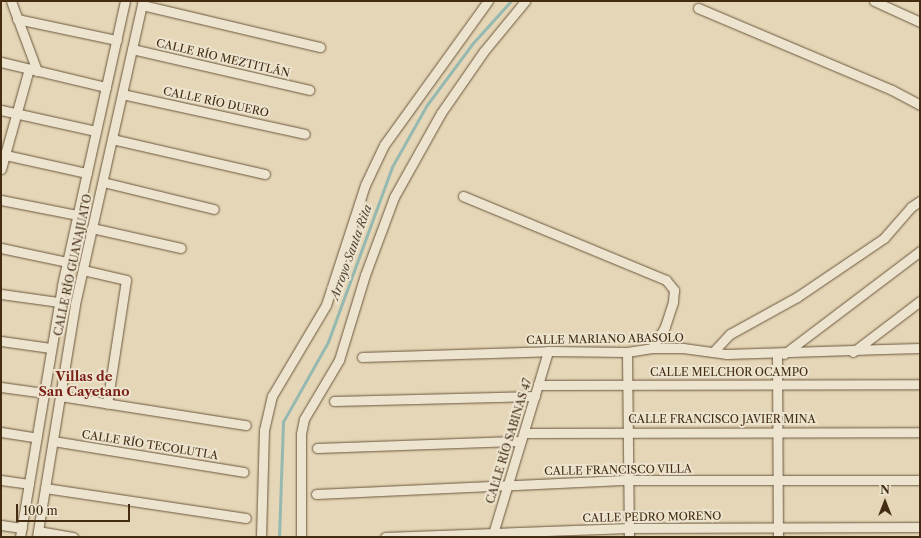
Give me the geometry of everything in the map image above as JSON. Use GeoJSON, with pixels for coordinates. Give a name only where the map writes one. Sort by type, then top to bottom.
{"type":"FeatureCollection","features":[{"type":"Feature","properties":{"kind":"street"},"geometry":{"type":"LineString","coordinates":[[1,169],[3,154],[16,114],[33,70],[11,1]]}},
{"type":"Feature","properties":{"kind":"street","name":"CALLE RÍO GUANAJUATO"},"geometry":{"type":"LineString","coordinates":[[21,533],[59,302],[125,1]]}},
{"type":"Feature","properties":{"kind":"street"},"geometry":{"type":"LineString","coordinates":[[261,537],[264,430],[272,396],[326,305],[365,185],[384,145],[488,1]]}},
{"type":"Feature","properties":{"kind":"street"},"geometry":{"type":"LineString","coordinates":[[301,537],[301,434],[304,419],[339,360],[365,275],[394,197],[441,113],[484,51],[525,1]]}},
{"type":"Feature","properties":{"kind":"street"},"geometry":{"type":"LineString","coordinates":[[874,1],[920,22]]}},
{"type":"Feature","properties":{"kind":"street","name":"CALLE RÍO GUANAJUATO"},"geometry":{"type":"LineString","coordinates":[[37,534],[83,270],[143,3]]}},
{"type":"Feature","properties":{"kind":"street"},"geometry":{"type":"LineString","coordinates":[[143,3],[320,47]]}},
{"type":"Feature","properties":{"kind":"street"},"geometry":{"type":"LineString","coordinates":[[698,8],[892,90],[920,105]]}},
{"type":"Feature","properties":{"kind":"street"},"geometry":{"type":"LineString","coordinates":[[17,19],[116,40]]}},
{"type":"Feature","properties":{"kind":"street"},"geometry":{"type":"LineString","coordinates":[[120,24],[137,28]]}},
{"type":"Feature","properties":{"kind":"street","name":"CALLE RÍO MEZTITLÁN"},"geometry":{"type":"LineString","coordinates":[[132,50],[308,90]]}},
{"type":"Feature","properties":{"kind":"street"},"geometry":{"type":"LineString","coordinates":[[1,62],[106,87]]}},
{"type":"Feature","properties":{"kind":"street","name":"CALLE RÍO DUERO"},"geometry":{"type":"LineString","coordinates":[[122,94],[305,134]]}},
{"type":"Feature","properties":{"kind":"street"},"geometry":{"type":"LineString","coordinates":[[1,110],[96,131]]}},
{"type":"Feature","properties":{"kind":"street"},"geometry":{"type":"LineString","coordinates":[[112,139],[265,174]]}},
{"type":"Feature","properties":{"kind":"street"},"geometry":{"type":"LineString","coordinates":[[3,154],[87,173]]}},
{"type":"Feature","properties":{"kind":"street"},"geometry":{"type":"LineString","coordinates":[[102,182],[214,209]]}},
{"type":"Feature","properties":{"kind":"street"},"geometry":{"type":"LineString","coordinates":[[82,193],[99,197]]}},
{"type":"Feature","properties":{"kind":"street"},"geometry":{"type":"LineString","coordinates":[[463,196],[666,280],[674,290],[673,302],[665,326],[652,348]]}},
{"type":"Feature","properties":{"kind":"street"},"geometry":{"type":"LineString","coordinates":[[1,200],[77,215]]}},
{"type":"Feature","properties":{"kind":"street"},"geometry":{"type":"LineString","coordinates":[[713,352],[730,334],[797,297],[884,238],[911,207],[920,201]]}},
{"type":"Feature","properties":{"kind":"street"},"geometry":{"type":"LineString","coordinates":[[92,228],[181,248]]}},
{"type":"Feature","properties":{"kind":"street"},"geometry":{"type":"LineString","coordinates":[[1,248],[67,262]]}},
{"type":"Feature","properties":{"kind":"street"},"geometry":{"type":"LineString","coordinates":[[778,537],[777,384],[781,354],[920,251]]}},
{"type":"Feature","properties":{"kind":"street"},"geometry":{"type":"LineString","coordinates":[[83,270],[126,280],[107,404]]}},
{"type":"Feature","properties":{"kind":"street"},"geometry":{"type":"LineString","coordinates":[[1,294],[59,302]]}},
{"type":"Feature","properties":{"kind":"street"},"geometry":{"type":"LineString","coordinates":[[853,352],[920,301]]}},
{"type":"Feature","properties":{"kind":"street"},"geometry":{"type":"LineString","coordinates":[[1,341],[51,348]]}},
{"type":"Feature","properties":{"kind":"street","name":"CALLE MARIANO ABASOLO"},"geometry":{"type":"LineString","coordinates":[[362,357],[548,351],[627,352],[652,348],[683,348],[713,352],[781,354],[920,348]]}},
{"type":"Feature","properties":{"kind":"street","name":"CALLE RÍO SABINAS 47"},"geometry":{"type":"LineString","coordinates":[[492,535],[548,351]]}},
{"type":"Feature","properties":{"kind":"street"},"geometry":{"type":"LineString","coordinates":[[627,352],[629,533]]}},
{"type":"Feature","properties":{"kind":"street","name":"CALLE MELCHOR OCAMPO"},"geometry":{"type":"LineString","coordinates":[[538,385],[920,384]]}},
{"type":"Feature","properties":{"kind":"street"},"geometry":{"type":"LineString","coordinates":[[1,386],[44,393]]}},
{"type":"Feature","properties":{"kind":"street"},"geometry":{"type":"LineString","coordinates":[[60,396],[246,425]]}},
{"type":"Feature","properties":{"kind":"street"},"geometry":{"type":"LineString","coordinates":[[334,401],[535,396]]}},
{"type":"Feature","properties":{"kind":"street"},"geometry":{"type":"LineString","coordinates":[[40,420],[56,423]]}},
{"type":"Feature","properties":{"kind":"street","name":"CALLE FRANCISCO JAVIER MINA"},"geometry":{"type":"LineString","coordinates":[[317,448],[628,431],[920,432]]}},
{"type":"Feature","properties":{"kind":"street"},"geometry":{"type":"LineString","coordinates":[[1,432],[37,438]]}},
{"type":"Feature","properties":{"kind":"street","name":"CALLE RÍO TECOLUTLA"},"geometry":{"type":"LineString","coordinates":[[52,441],[244,472]]}},
{"type":"Feature","properties":{"kind":"street"},"geometry":{"type":"LineString","coordinates":[[1,480],[29,484]]}},
{"type":"Feature","properties":{"kind":"street","name":"CALLE FRANCISCO VILLA"},"geometry":{"type":"LineString","coordinates":[[316,494],[507,486],[516,483],[628,480],[920,480]]}},
{"type":"Feature","properties":{"kind":"street"},"geometry":{"type":"LineString","coordinates":[[45,488],[246,518]]}},
{"type":"Feature","properties":{"kind":"street"},"geometry":{"type":"LineString","coordinates":[[1,525],[21,533]]}},
{"type":"Feature","properties":{"kind":"street","name":"CALLE PEDRO MORENO"},"geometry":{"type":"LineString","coordinates":[[385,537],[629,533],[778,527],[920,526]]}},
{"type":"Feature","properties":{"kind":"street"},"geometry":{"type":"LineString","coordinates":[[37,534],[73,537]]}},
{"type":"Feature","properties":{"kind":"waterway","name":"Arroyo Santa Rita"},"geometry":{"type":"LineString","coordinates":[[279,537],[283,422],[328,342],[392,167],[427,105],[473,43],[511,1]]}},
{"type":"Feature","properties":{"kind":"district","name":"Villas de San Cayetano"},"geometry":{"type":"Point","coordinates":[84,384]}}]}
